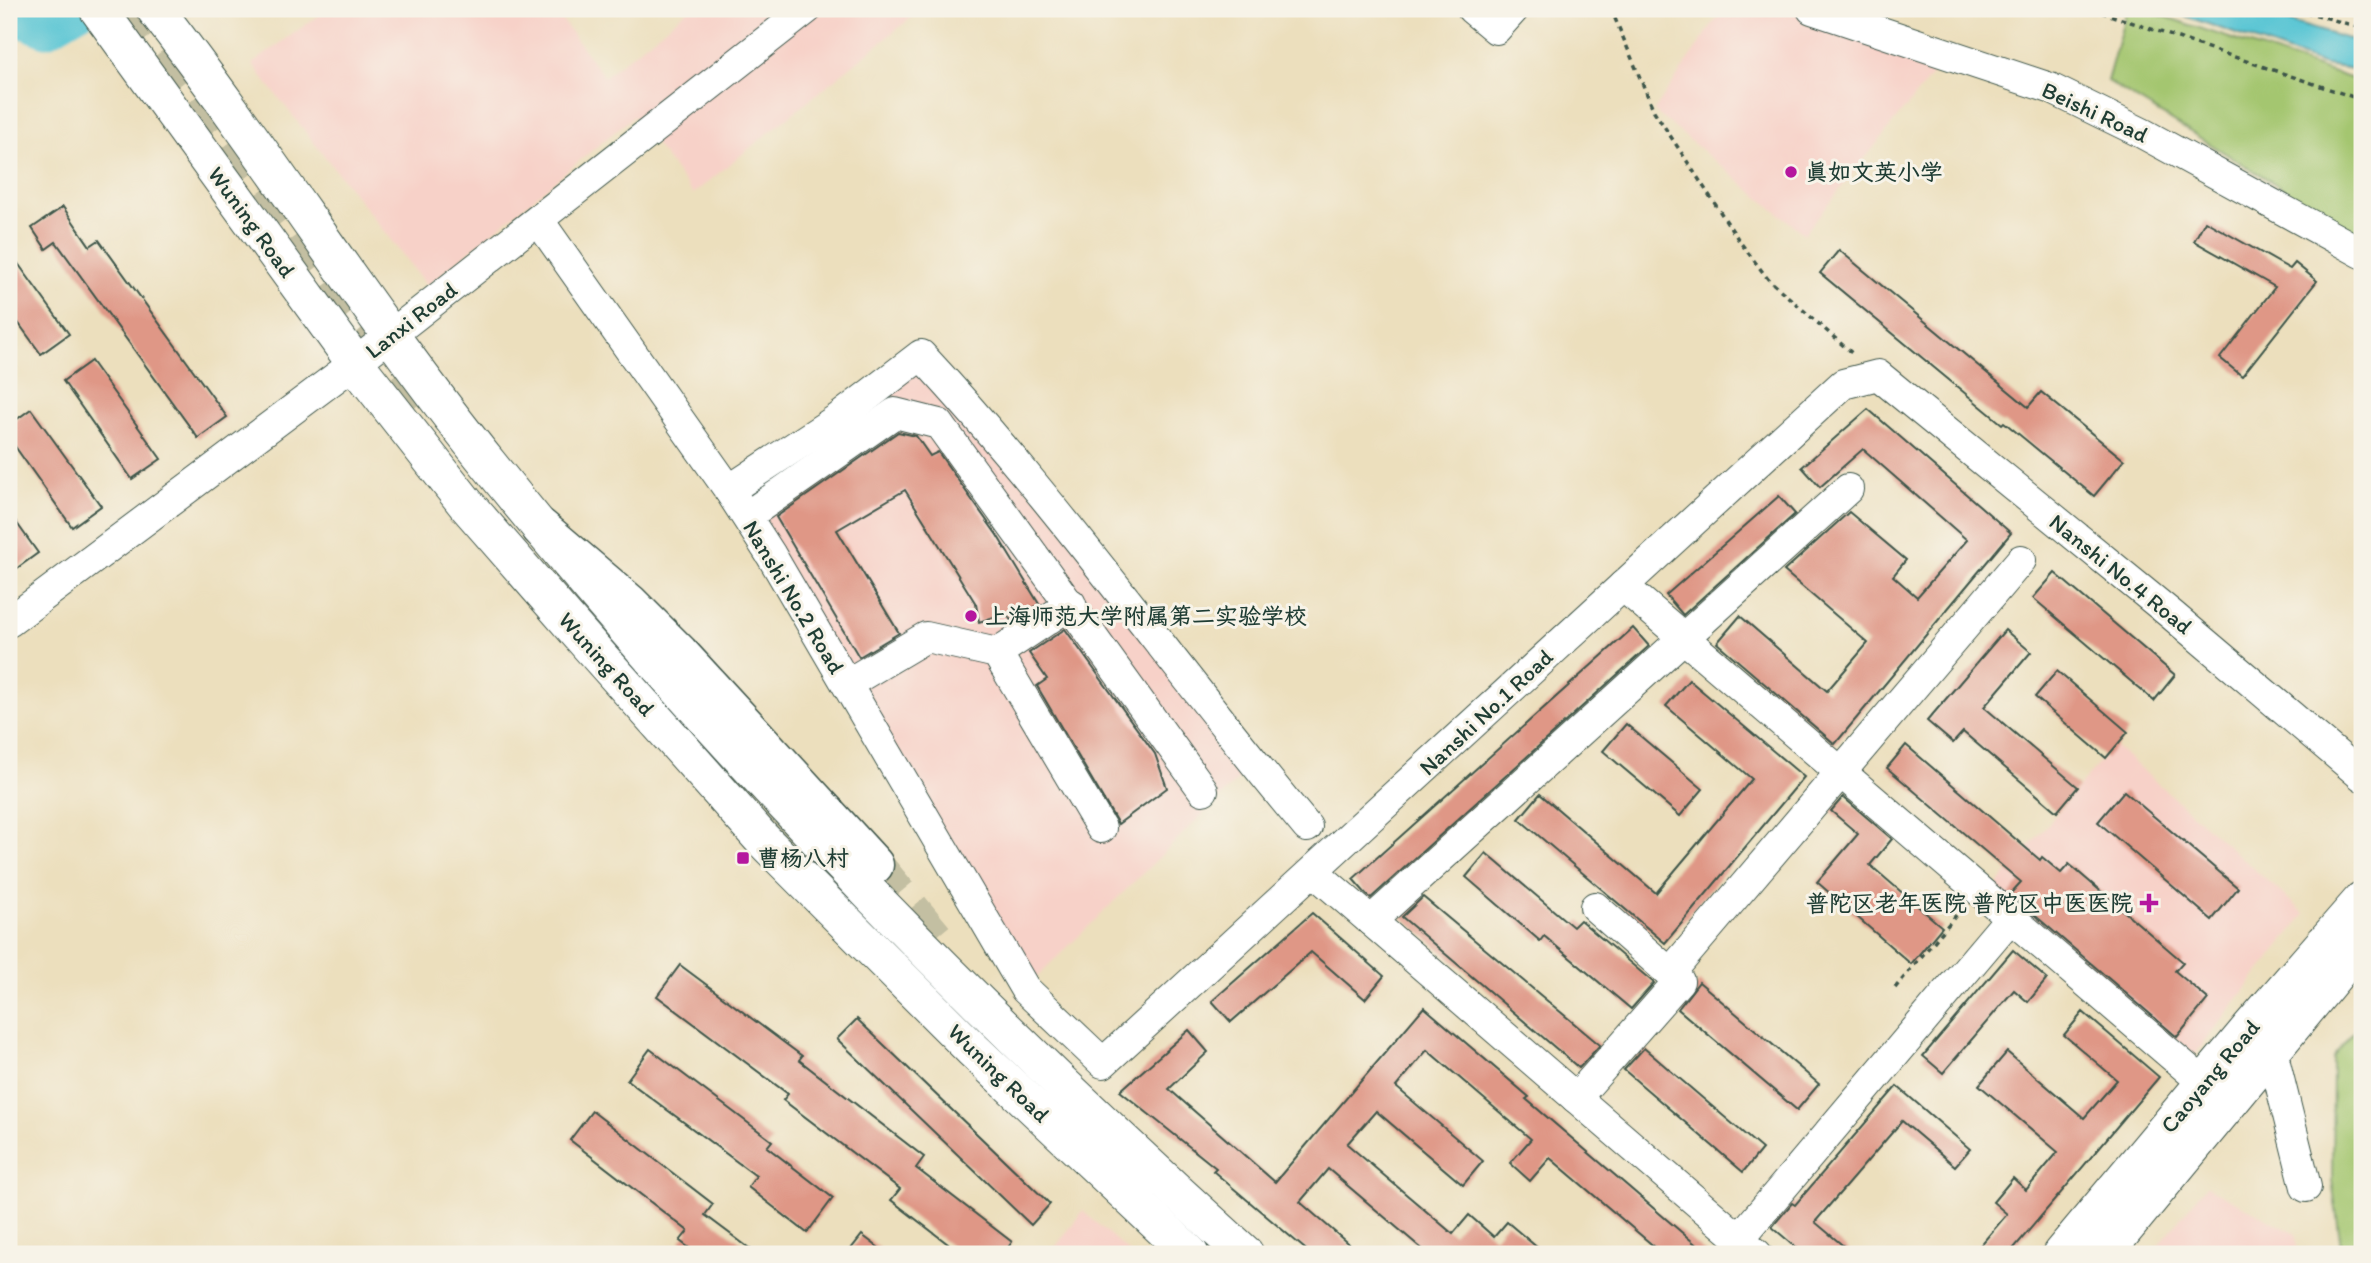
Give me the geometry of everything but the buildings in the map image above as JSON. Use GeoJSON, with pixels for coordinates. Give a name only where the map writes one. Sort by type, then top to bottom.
{"type":"FeatureCollection","features":[{"type":"Feature","properties":{"kind":"highway"},"geometry":{"type":"LineString","coordinates":[[541,528],[629,603],[662,636],[874,865]]}},
{"type":"Feature","properties":{"kind":"main road","name":"Wuning Road"},"geometry":{"type":"LineString","coordinates":[[155,9],[221,94],[390,336],[616,620],[739,758],[926,950],[1130,1151],[1245,1254]]}},
{"type":"Feature","properties":{"kind":"main road","name":"Wuning Road"},"geometry":{"type":"LineString","coordinates":[[106,20],[355,363],[466,504],[762,839],[972,1049],[1190,1254]]}},
{"type":"Feature","properties":{"kind":"main road","name":"Caoyang Road"},"geometry":{"type":"LineString","coordinates":[[2061,1254],[2362,900]]}},
{"type":"Feature","properties":{"kind":"main road","name":"Caoyang Road"},"geometry":{"type":"LineString","coordinates":[[2104,1254],[2362,942]]}},
{"type":"Feature","properties":{"kind":"street","name":"Lanxi Road"},"geometry":{"type":"LineString","coordinates":[[12,612],[355,363],[807,9]]}},
{"type":"Feature","properties":{"kind":"street"},"geometry":{"type":"LineString","coordinates":[[1472,9],[1496,29],[1514,9]]}},
{"type":"Feature","properties":{"kind":"street","name":"Beishi Road"},"geometry":{"type":"LineString","coordinates":[[1812,9],[2050,88],[2142,133],[2362,253]]}},
{"type":"Feature","properties":{"kind":"street","name":"Nanshi No.2 Road"},"geometry":{"type":"LineString","coordinates":[[539,221],[729,490],[847,684],[1025,989],[1103,1063]]}},
{"type":"Feature","properties":{"kind":"street"},"geometry":{"type":"LineString","coordinates":[[729,490],[840,417],[921,355],[1018,462],[1235,742],[1307,827]]}},
{"type":"Feature","properties":{"kind":"street","name":"Nanshi No.1 Road"},"geometry":{"type":"LineString","coordinates":[[1103,1063],[1843,384],[1878,375]]}},
{"type":"Feature","properties":{"kind":"street","name":"Nanshi No.4 Road"},"geometry":{"type":"LineString","coordinates":[[1878,375],[2172,615],[2362,776]]}},
{"type":"Feature","properties":{"kind":"street"},"geometry":{"type":"LineString","coordinates":[[760,507],[895,413],[939,424],[1203,790]]}},
{"type":"Feature","properties":{"kind":"street"},"geometry":{"type":"LineString","coordinates":[[1371,921],[1848,489]]}},
{"type":"Feature","properties":{"kind":"street"},"geometry":{"type":"LineString","coordinates":[[1670,973],[2021,560]]}},
{"type":"Feature","properties":{"kind":"street"},"geometry":{"type":"LineString","coordinates":[[1623,586],[2204,1083]]}},
{"type":"Feature","properties":{"kind":"street"},"geometry":{"type":"LineString","coordinates":[[847,684],[926,637],[997,653],[1070,604]]}},
{"type":"Feature","properties":{"kind":"street"},"geometry":{"type":"LineString","coordinates":[[997,653],[1101,828]]}},
{"type":"Feature","properties":{"kind":"street"},"geometry":{"type":"LineString","coordinates":[[1313,871],[1748,1246],[2010,918]]}},
{"type":"Feature","properties":{"kind":"street"},"geometry":{"type":"LineString","coordinates":[[1576,1098],[1679,981],[1595,907]]}},
{"type":"Feature","properties":{"kind":"street"},"geometry":{"type":"LineString","coordinates":[[2272,1051],[2306,1187]]}},
{"type":"Feature","properties":{"kind":"path"},"geometry":{"type":"LineString","coordinates":[[1611,9],[1654,111],[1740,242],[1768,279],[1878,375]]}},
{"type":"Feature","properties":{"kind":"path"},"geometry":{"type":"LineString","coordinates":[[2092,9],[2362,100]]}},
{"type":"Feature","properties":{"kind":"path"},"geometry":{"type":"LineString","coordinates":[[2297,9],[2362,28]]}},
{"type":"Feature","properties":{"kind":"path"},"geometry":{"type":"LineString","coordinates":[[1895,988],[1978,889]]}},
{"type":"Feature","properties":{"kind":"shaded area"},"geometry":{"type":"Polygon","coordinates":[[[327,9],[554,9],[604,77],[689,9],[922,9],[693,194],[634,116],[427,286],[252,64],[327,9]]]}},
{"type":"Feature","properties":{"kind":"shaded area","name":"真如文英小学"},"geometry":{"type":"Polygon","coordinates":[[[1723,9],[1812,9],[1949,54],[1804,234],[1654,111],[1723,9]]]}},
{"type":"Feature","properties":{"kind":"shaded area","name":"上海师范大学附属第二实验学校"},"geometry":{"type":"Polygon","coordinates":[[[921,355],[1254,764],[1025,989],[729,490],[921,355]]]}},
{"type":"Feature","properties":{"kind":"shaded area","name":"普陀区老年医院 普陀区中医医院"},"geometry":{"type":"Polygon","coordinates":[[[2114,745],[2305,914],[2189,1062],[1992,891],[2114,745]]]}},
{"type":"Feature","properties":{"kind":"shaded area"},"geometry":{"type":"Polygon","coordinates":[[[2206,1186],[2296,1234],[2297,1254],[2152,1254],[2206,1186]]]}},
{"type":"Feature","properties":{"kind":"shaded area"},"geometry":{"type":"Polygon","coordinates":[[[1083,1211],[1131,1254],[1050,1254],[1083,1211]]]}},
{"type":"Feature","properties":{"kind":"green space"},"geometry":{"type":"Polygon","coordinates":[[[2127,9],[2142,9],[2362,82],[2362,237],[2107,81],[2127,9]]]}},
{"type":"Feature","properties":{"kind":"green space"},"geometry":{"type":"Polygon","coordinates":[[[2362,1022],[2362,1254],[2342,1254],[2332,1180],[2333,1057],[2362,1022]]]}},
{"type":"Feature","properties":{"kind":"water"},"geometry":{"type":"Polygon","coordinates":[[[2165,9],[2246,9],[2362,43],[2362,70],[2325,65],[2165,9]]]}},
{"type":"Feature","properties":{"kind":"waterway"},"geometry":{"type":"LineString","coordinates":[[9,14],[46,29],[80,9]]}},
{"type":"Feature","properties":{"kind":"tunnel"},"geometry":{"type":"LineString","coordinates":[[123,9],[329,291],[423,406]]}},
{"type":"Feature","properties":{"kind":"tunnel"},"geometry":{"type":"LineString","coordinates":[[691,726],[737,781],[799,845]]}},
{"type":"Feature","properties":{"kind":"tunnel"},"geometry":{"type":"LineString","coordinates":[[874,865],[943,948]]}},
{"type":"Feature","properties":{"kind":"tunnel"},"geometry":{"type":"LineString","coordinates":[[924,973],[1023,1075]]}},
{"type":"Feature","properties":{"kind":"place","name":"真如文英小学"},"geometry":{"type":"Point","coordinates":[1791,172]}},
{"type":"Feature","properties":{"kind":"place","name":"上海师范大学附属第二实验学校"},"geometry":{"type":"Point","coordinates":[971,616]}},
{"type":"Feature","properties":{"kind":"place","name":"曹杨八村"},"geometry":{"type":"Point","coordinates":[743,858]}},
{"type":"Feature","properties":{"kind":"place","name":"普陀区老年医院 普陀区中医医院"},"geometry":{"type":"Point","coordinates":[2149,903]}}]}
